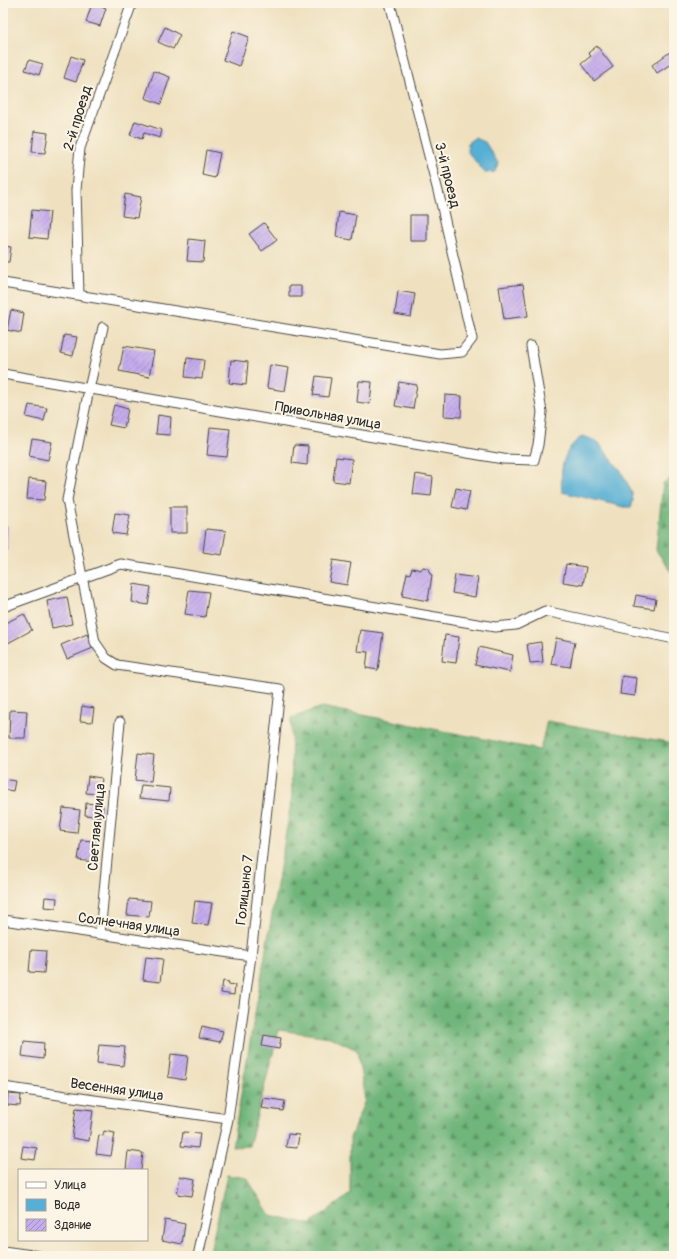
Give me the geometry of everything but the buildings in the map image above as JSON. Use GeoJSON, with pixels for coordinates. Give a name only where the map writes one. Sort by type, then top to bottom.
{"type":"FeatureCollection","features":[{"type":"Feature","properties":{"kind":"street","name":"2-й проезд"},"geometry":{"type":"LineString","coordinates":[[79,295],[76,190],[80,148],[132,3]]}},
{"type":"Feature","properties":{"kind":"street","name":"3-й проезд"},"geometry":{"type":"LineString","coordinates":[[79,295],[440,354],[462,352],[472,339],[441,203],[390,3]]}},
{"type":"Feature","properties":{"kind":"street"},"geometry":{"type":"LineString","coordinates":[[3,283],[79,295]]}},
{"type":"Feature","properties":{"kind":"street"},"geometry":{"type":"LineString","coordinates":[[82,578],[67,500],[103,327]]}},
{"type":"Feature","properties":{"kind":"street","name":"Привольная улица"},"geometry":{"type":"LineString","coordinates":[[3,374],[503,459],[534,460],[538,445],[542,412],[531,346]]}},
{"type":"Feature","properties":{"kind":"street"},"geometry":{"type":"LineString","coordinates":[[3,607],[121,564],[495,627],[516,625],[545,611],[674,639]]}},
{"type":"Feature","properties":{"kind":"street","name":"Голицыно 7"},"geometry":{"type":"LineString","coordinates":[[82,578],[95,642],[106,658],[117,665],[280,689],[251,956],[228,1119],[198,1256]]}},
{"type":"Feature","properties":{"kind":"street","name":"Светлая улица"},"geometry":{"type":"LineString","coordinates":[[100,934],[120,722]]}},
{"type":"Feature","properties":{"kind":"street","name":"Солнечная улица"},"geometry":{"type":"LineString","coordinates":[[3,920],[251,956]]}},
{"type":"Feature","properties":{"kind":"street","name":"Весенняя улица"},"geometry":{"type":"LineString","coordinates":[[3,1087],[228,1119]]}},
{"type":"Feature","properties":{"kind":"street"},"geometry":{"type":"LineString","coordinates":[[3,1251],[39,1256]]}},
{"type":"Feature","properties":{"kind":"green space"},"geometry":{"type":"Polygon","coordinates":[[[674,476],[674,576],[656,550],[663,483],[674,476]]]}},
{"type":"Feature","properties":{"kind":"green space"},"geometry":{"type":"Polygon","coordinates":[[[322,707],[540,750],[547,721],[674,743],[674,1256],[209,1256],[227,1175],[247,1178],[270,1215],[310,1224],[350,1194],[350,1138],[365,1100],[357,1050],[330,1037],[279,1030],[249,1146],[232,1147],[292,798],[291,718],[322,707]]]}},
{"type":"Feature","properties":{"kind":"water"},"geometry":{"type":"Polygon","coordinates":[[[475,138],[485,142],[498,163],[495,172],[485,173],[467,151],[468,143],[475,138]]]}},
{"type":"Feature","properties":{"kind":"water"},"geometry":{"type":"Polygon","coordinates":[[[583,436],[598,442],[621,471],[632,493],[633,501],[631,507],[624,507],[562,492],[561,475],[564,460],[571,447],[583,436]]]}}]}
